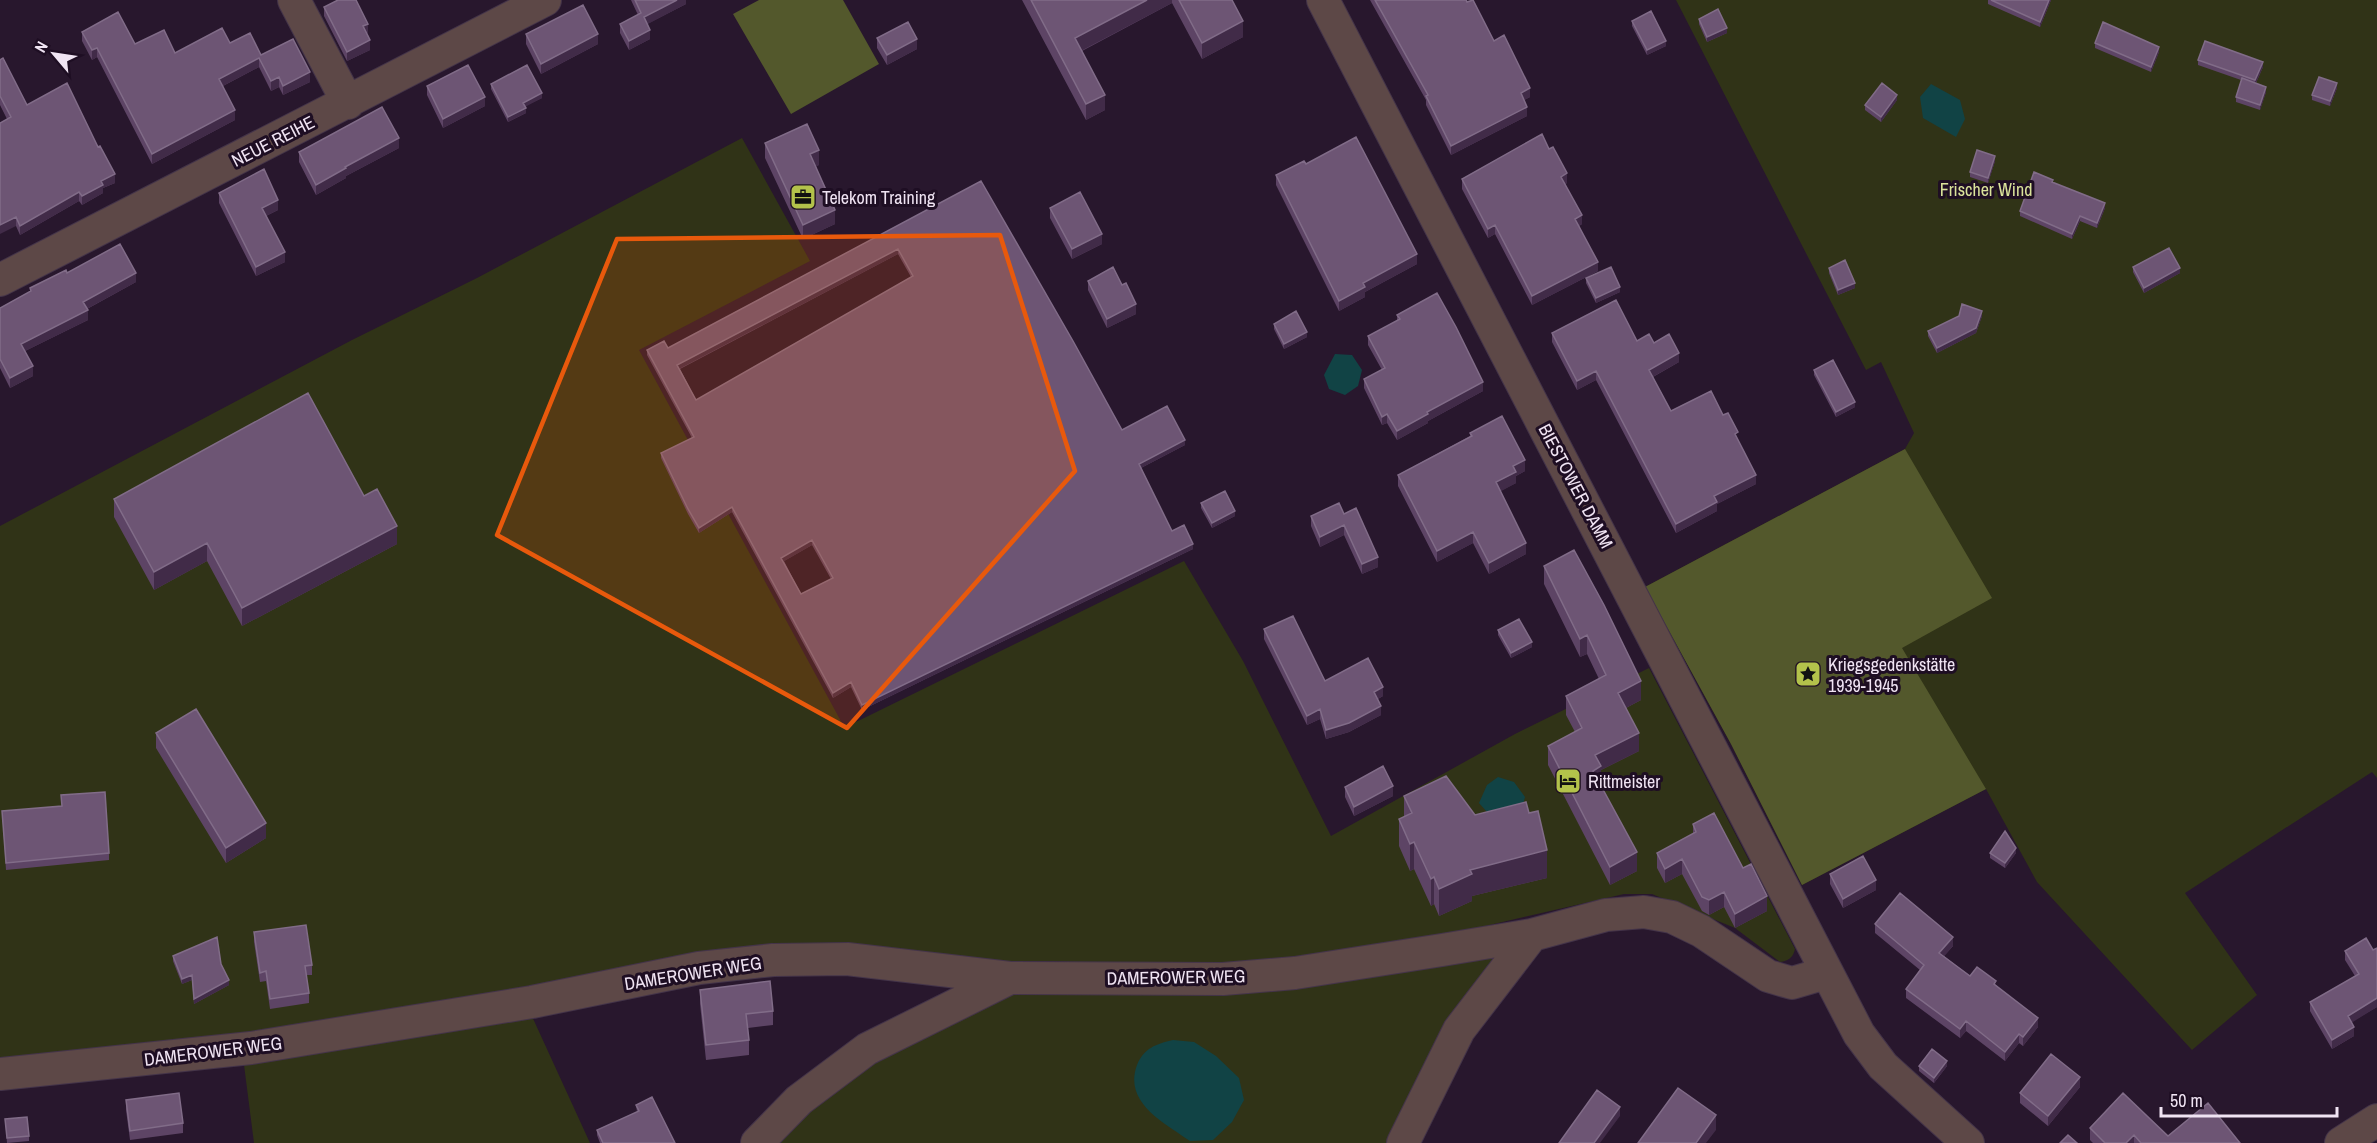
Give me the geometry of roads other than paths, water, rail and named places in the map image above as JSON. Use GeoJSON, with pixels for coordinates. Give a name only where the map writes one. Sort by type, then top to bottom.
{"type":"FeatureCollection","features":[{"type":"Feature","properties":{"kind":"street"},"geometry":{"type":"LineString","coordinates":[[294,0],[348,103]]}},
{"type":"Feature","properties":{"kind":"street","name":"NEUE REIHE"},"geometry":{"type":"LineString","coordinates":[[0,280],[545,0]]}},
{"type":"Feature","properties":{"kind":"street","name":"BIESTOWER DAMM"},"geometry":{"type":"LineString","coordinates":[[1323,0],[1859,1034],[1883,1066],[1967,1143]]}},
{"type":"Feature","properties":{"kind":"street","name":"DAMEROWER WEG"},"geometry":{"type":"LineString","coordinates":[[0,1074],[251,1048],[532,1002],[699,968],[773,960],[847,959],[1010,978],[1223,979],[1295,973],[1532,935],[1606,915],[1644,912],[1672,917],[1701,931],[1768,976],[1792,983],[1826,973]]}},
{"type":"Feature","properties":{"kind":"street"},"geometry":{"type":"LineString","coordinates":[[1403,1143],[1459,1030],[1532,935]]}},
{"type":"Feature","properties":{"kind":"street"},"geometry":{"type":"LineString","coordinates":[[758,1143],[799,1100],[867,1049],[1010,978]]}},
{"type":"Feature","properties":{"kind":"street"},"geometry":{"type":"LineString","coordinates":[[2341,1143],[2377,1120]]}},
{"type":"Feature","properties":{"kind":"place","name":"Telekom Training"},"geometry":{"type":"Point","coordinates":[803,197]}},
{"type":"Feature","properties":{"kind":"place","name":"Kriegsgedenkstätte 1939-1945"},"geometry":{"type":"Point","coordinates":[1808,674]}},
{"type":"Feature","properties":{"kind":"place","name":"Rittmeister"},"geometry":{"type":"Point","coordinates":[1568,781]}},
{"type":"Feature","properties":{"kind":"park label","name":"Frischer Wind"},"geometry":{"type":"Point","coordinates":[1986,189]}}]}
